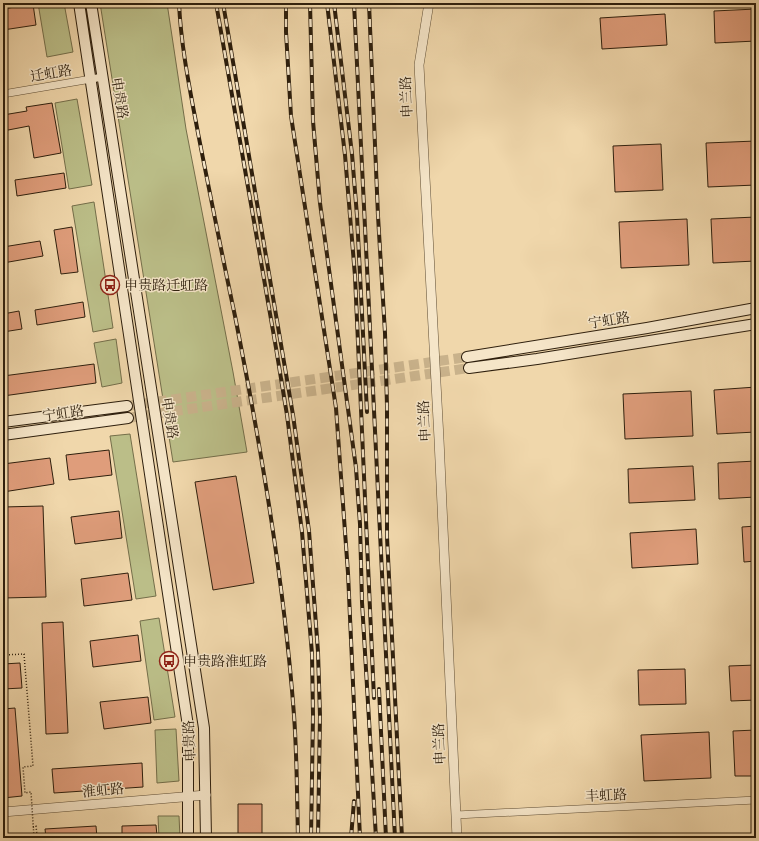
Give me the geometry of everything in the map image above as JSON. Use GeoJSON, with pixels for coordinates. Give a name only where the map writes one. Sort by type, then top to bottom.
{"type":"FeatureCollection","features":[{"type":"Feature","properties":{"kind":"main road","name":"申贵路"},"geometry":{"type":"LineString","coordinates":[[79,3],[188,726],[188,838]]}},
{"type":"Feature","properties":{"kind":"main road","name":"申贵路"},"geometry":{"type":"LineString","coordinates":[[91,3],[204,728],[206,838]]}},
{"type":"Feature","properties":{"kind":"main road","name":"宁虹路"},"geometry":{"type":"LineString","coordinates":[[467,357],[647,328],[756,308]]}},
{"type":"Feature","properties":{"kind":"main road","name":"宁虹路"},"geometry":{"type":"LineString","coordinates":[[469,368],[537,359],[756,324]]}},
{"type":"Feature","properties":{"kind":"main road","name":"宁虹路"},"geometry":{"type":"LineString","coordinates":[[3,422],[127,406]]}},
{"type":"Feature","properties":{"kind":"main road","name":"宁虹路"},"geometry":{"type":"LineString","coordinates":[[3,435],[128,418]]}},
{"type":"Feature","properties":{"kind":"street","name":"申兰路"},"geometry":{"type":"LineString","coordinates":[[429,3],[419,64],[439,439],[457,838]]}},
{"type":"Feature","properties":{"kind":"street","name":"迁虹路"},"geometry":{"type":"LineString","coordinates":[[3,94],[102,77]]}},
{"type":"Feature","properties":{"kind":"street","name":"淮虹路"},"geometry":{"type":"LineString","coordinates":[[3,812],[206,794]]}},
{"type":"Feature","properties":{"kind":"street","name":"丰虹路"},"geometry":{"type":"LineString","coordinates":[[456,815],[756,800]]}},
{"type":"Feature","properties":{"kind":"path"},"geometry":{"type":"LineString","coordinates":[[3,655],[24,654],[33,766],[23,767],[25,793],[31,792],[34,838]]}},
{"type":"Feature","properties":{"kind":"path"},"geometry":{"type":"LineString","coordinates":[[33,827],[36,826],[37,834]]}},
{"type":"Feature","properties":{"kind":"green space"},"geometry":{"type":"Polygon","coordinates":[[[38,3],[64,3],[73,52],[47,57],[38,3]]]}},
{"type":"Feature","properties":{"kind":"green space"},"geometry":{"type":"Polygon","coordinates":[[[100,3],[167,3],[186,129],[247,452],[173,462],[100,3]]]}},
{"type":"Feature","properties":{"kind":"green space"},"geometry":{"type":"Polygon","coordinates":[[[77,99],[92,185],[69,189],[55,103],[77,99]]]}},
{"type":"Feature","properties":{"kind":"green space"},"geometry":{"type":"Polygon","coordinates":[[[94,202],[113,328],[93,332],[72,206],[94,202]]]}},
{"type":"Feature","properties":{"kind":"green space"},"geometry":{"type":"Polygon","coordinates":[[[116,339],[122,383],[102,387],[94,343],[116,339]]]}},
{"type":"Feature","properties":{"kind":"green space"},"geometry":{"type":"Polygon","coordinates":[[[130,434],[156,596],[136,599],[110,436],[130,434]]]}},
{"type":"Feature","properties":{"kind":"green space"},"geometry":{"type":"Polygon","coordinates":[[[159,618],[175,717],[154,720],[140,621],[159,618]]]}},
{"type":"Feature","properties":{"kind":"green space"},"geometry":{"type":"Polygon","coordinates":[[[176,729],[179,781],[157,783],[155,730],[176,729]]]}},
{"type":"Feature","properties":{"kind":"green space"},"geometry":{"type":"Polygon","coordinates":[[[158,816],[179,816],[180,838],[159,838],[158,816]]]}},
{"type":"Feature","properties":{"kind":"building"},"geometry":{"type":"Polygon","coordinates":[[[33,4],[36,25],[3,30],[3,9],[33,4]]]}},
{"type":"Feature","properties":{"kind":"building"},"geometry":{"type":"Polygon","coordinates":[[[756,9],[756,41],[715,43],[714,11],[756,9]]]}},
{"type":"Feature","properties":{"kind":"building"},"geometry":{"type":"Polygon","coordinates":[[[665,14],[667,45],[602,49],[600,18],[665,14]]]}},
{"type":"Feature","properties":{"kind":"building"},"geometry":{"type":"Polygon","coordinates":[[[52,103],[61,153],[34,158],[29,126],[3,131],[3,115],[27,111],[26,107],[52,103]]]}},
{"type":"Feature","properties":{"kind":"building"},"geometry":{"type":"Polygon","coordinates":[[[756,141],[756,185],[708,187],[706,143],[756,141]]]}},
{"type":"Feature","properties":{"kind":"building"},"geometry":{"type":"Polygon","coordinates":[[[661,144],[663,190],[615,192],[613,146],[661,144]]]}},
{"type":"Feature","properties":{"kind":"building"},"geometry":{"type":"Polygon","coordinates":[[[64,173],[66,188],[17,196],[15,180],[64,173]]]}},
{"type":"Feature","properties":{"kind":"building"},"geometry":{"type":"Polygon","coordinates":[[[756,217],[756,261],[713,263],[711,219],[756,217]]]}},
{"type":"Feature","properties":{"kind":"building"},"geometry":{"type":"Polygon","coordinates":[[[687,219],[689,265],[621,268],[619,222],[687,219]]]}},
{"type":"Feature","properties":{"kind":"building"},"geometry":{"type":"Polygon","coordinates":[[[72,227],[78,272],[61,274],[54,230],[72,227]]]}},
{"type":"Feature","properties":{"kind":"building"},"geometry":{"type":"Polygon","coordinates":[[[40,241],[43,256],[3,263],[3,247],[40,241]]]}},
{"type":"Feature","properties":{"kind":"building"},"geometry":{"type":"Polygon","coordinates":[[[83,302],[85,317],[37,325],[35,310],[83,302]]]}},
{"type":"Feature","properties":{"kind":"building"},"geometry":{"type":"Polygon","coordinates":[[[19,311],[22,329],[3,332],[3,314],[19,311]]]}},
{"type":"Feature","properties":{"kind":"building"},"geometry":{"type":"Polygon","coordinates":[[[94,364],[96,383],[3,396],[3,376],[94,364]]]}},
{"type":"Feature","properties":{"kind":"building"},"geometry":{"type":"Polygon","coordinates":[[[756,387],[756,432],[717,434],[714,390],[756,387]]]}},
{"type":"Feature","properties":{"kind":"building"},"geometry":{"type":"Polygon","coordinates":[[[691,391],[693,436],[625,439],[623,394],[691,391]]]}},
{"type":"Feature","properties":{"kind":"building"},"geometry":{"type":"Polygon","coordinates":[[[109,450],[112,475],[69,480],[66,455],[109,450]]]}},
{"type":"Feature","properties":{"kind":"building"},"geometry":{"type":"Polygon","coordinates":[[[50,458],[54,484],[3,492],[3,464],[50,458]]]}},
{"type":"Feature","properties":{"kind":"building"},"geometry":{"type":"Polygon","coordinates":[[[756,461],[756,497],[719,499],[718,463],[756,461]]]}},
{"type":"Feature","properties":{"kind":"building"},"geometry":{"type":"Polygon","coordinates":[[[693,466],[695,500],[629,503],[628,469],[693,466]]]}},
{"type":"Feature","properties":{"kind":"building"},"geometry":{"type":"Polygon","coordinates":[[[236,476],[254,583],[213,590],[195,482],[236,476]]]}},
{"type":"Feature","properties":{"kind":"building"},"geometry":{"type":"Polygon","coordinates":[[[43,506],[46,597],[3,598],[3,507],[43,506]]]}},
{"type":"Feature","properties":{"kind":"building"},"geometry":{"type":"Polygon","coordinates":[[[119,511],[122,538],[75,544],[71,517],[119,511]]]}},
{"type":"Feature","properties":{"kind":"building"},"geometry":{"type":"Polygon","coordinates":[[[756,526],[756,561],[744,562],[742,527],[756,526]]]}},
{"type":"Feature","properties":{"kind":"building"},"geometry":{"type":"Polygon","coordinates":[[[696,529],[698,564],[632,568],[630,533],[696,529]]]}},
{"type":"Feature","properties":{"kind":"building"},"geometry":{"type":"Polygon","coordinates":[[[128,573],[132,600],[84,606],[81,579],[128,573]]]}},
{"type":"Feature","properties":{"kind":"building"},"geometry":{"type":"Polygon","coordinates":[[[63,622],[68,733],[46,734],[42,623],[63,622]]]}},
{"type":"Feature","properties":{"kind":"building"},"geometry":{"type":"Polygon","coordinates":[[[138,635],[141,661],[93,667],[90,641],[138,635]]]}},
{"type":"Feature","properties":{"kind":"building"},"geometry":{"type":"Polygon","coordinates":[[[20,663],[22,688],[3,689],[3,664],[20,663]]]}},
{"type":"Feature","properties":{"kind":"building"},"geometry":{"type":"Polygon","coordinates":[[[756,665],[756,700],[731,701],[729,666],[756,665]]]}},
{"type":"Feature","properties":{"kind":"building"},"geometry":{"type":"Polygon","coordinates":[[[685,669],[686,704],[639,705],[638,670],[685,669]]]}},
{"type":"Feature","properties":{"kind":"building"},"geometry":{"type":"Polygon","coordinates":[[[148,697],[151,723],[104,729],[100,702],[148,697]]]}},
{"type":"Feature","properties":{"kind":"building"},"geometry":{"type":"Polygon","coordinates":[[[15,708],[22,796],[3,798],[3,709],[15,708]]]}},
{"type":"Feature","properties":{"kind":"building"},"geometry":{"type":"Polygon","coordinates":[[[756,730],[756,776],[735,776],[733,731],[756,730]]]}},
{"type":"Feature","properties":{"kind":"building"},"geometry":{"type":"Polygon","coordinates":[[[709,732],[711,778],[644,781],[641,735],[709,732]]]}},
{"type":"Feature","properties":{"kind":"building"},"geometry":{"type":"Polygon","coordinates":[[[142,763],[143,787],[54,793],[52,769],[142,763]]]}},
{"type":"Feature","properties":{"kind":"building"},"geometry":{"type":"Polygon","coordinates":[[[238,804],[262,804],[262,838],[238,838],[238,804]]]}},
{"type":"Feature","properties":{"kind":"building"},"geometry":{"type":"Polygon","coordinates":[[[156,825],[157,836],[122,836],[122,826],[156,825]]]}},
{"type":"Feature","properties":{"kind":"building"},"geometry":{"type":"Polygon","coordinates":[[[96,826],[97,838],[46,838],[45,829],[96,826]]]}},
{"type":"Feature","properties":{"kind":"tunnel"},"geometry":{"type":"LineString","coordinates":[[127,406],[467,357]]}},
{"type":"Feature","properties":{"kind":"tunnel"},"geometry":{"type":"LineString","coordinates":[[128,418],[469,368]]}},
{"type":"Feature","properties":{"kind":"railway"},"geometry":{"type":"LineString","coordinates":[[179,3],[189,85],[254,415],[278,565],[290,665],[294,715],[298,838]]}},
{"type":"Feature","properties":{"kind":"railway"},"geometry":{"type":"LineString","coordinates":[[216,3],[287,415],[302,532],[312,654],[313,715],[311,838]]}},
{"type":"Feature","properties":{"kind":"railway"},"geometry":{"type":"LineString","coordinates":[[223,3],[293,415],[309,531],[318,652],[320,716],[318,838]]}},
{"type":"Feature","properties":{"kind":"railway"},"geometry":{"type":"LineString","coordinates":[[286,3],[286,32],[291,116],[336,408],[348,573],[360,838]]}},
{"type":"Feature","properties":{"kind":"railway"},"geometry":{"type":"LineString","coordinates":[[310,3],[313,121],[320,203],[356,468],[360,524],[362,602],[376,838]]}},
{"type":"Feature","properties":{"kind":"railway"},"geometry":{"type":"LineString","coordinates":[[327,3],[345,155],[355,276],[374,698]]}},
{"type":"Feature","properties":{"kind":"railway"},"geometry":{"type":"LineString","coordinates":[[334,3],[352,154],[357,216],[367,412]]}},
{"type":"Feature","properties":{"kind":"railway"},"geometry":{"type":"LineString","coordinates":[[354,3],[395,838]]}},
{"type":"Feature","properties":{"kind":"railway"},"geometry":{"type":"LineString","coordinates":[[369,3],[378,216],[385,333],[387,406],[387,537],[402,838]]}},
{"type":"Feature","properties":{"kind":"railway"},"geometry":{"type":"LineString","coordinates":[[379,689],[386,838]]}},
{"type":"Feature","properties":{"kind":"railway"},"geometry":{"type":"LineString","coordinates":[[351,838],[354,801]]}},
{"type":"Feature","properties":{"kind":"place","name":"申贵路迁虹路"},"geometry":{"type":"Point","coordinates":[110,285]}},
{"type":"Feature","properties":{"kind":"place","name":"申贵路淮虹路"},"geometry":{"type":"Point","coordinates":[169,661]}}]}
